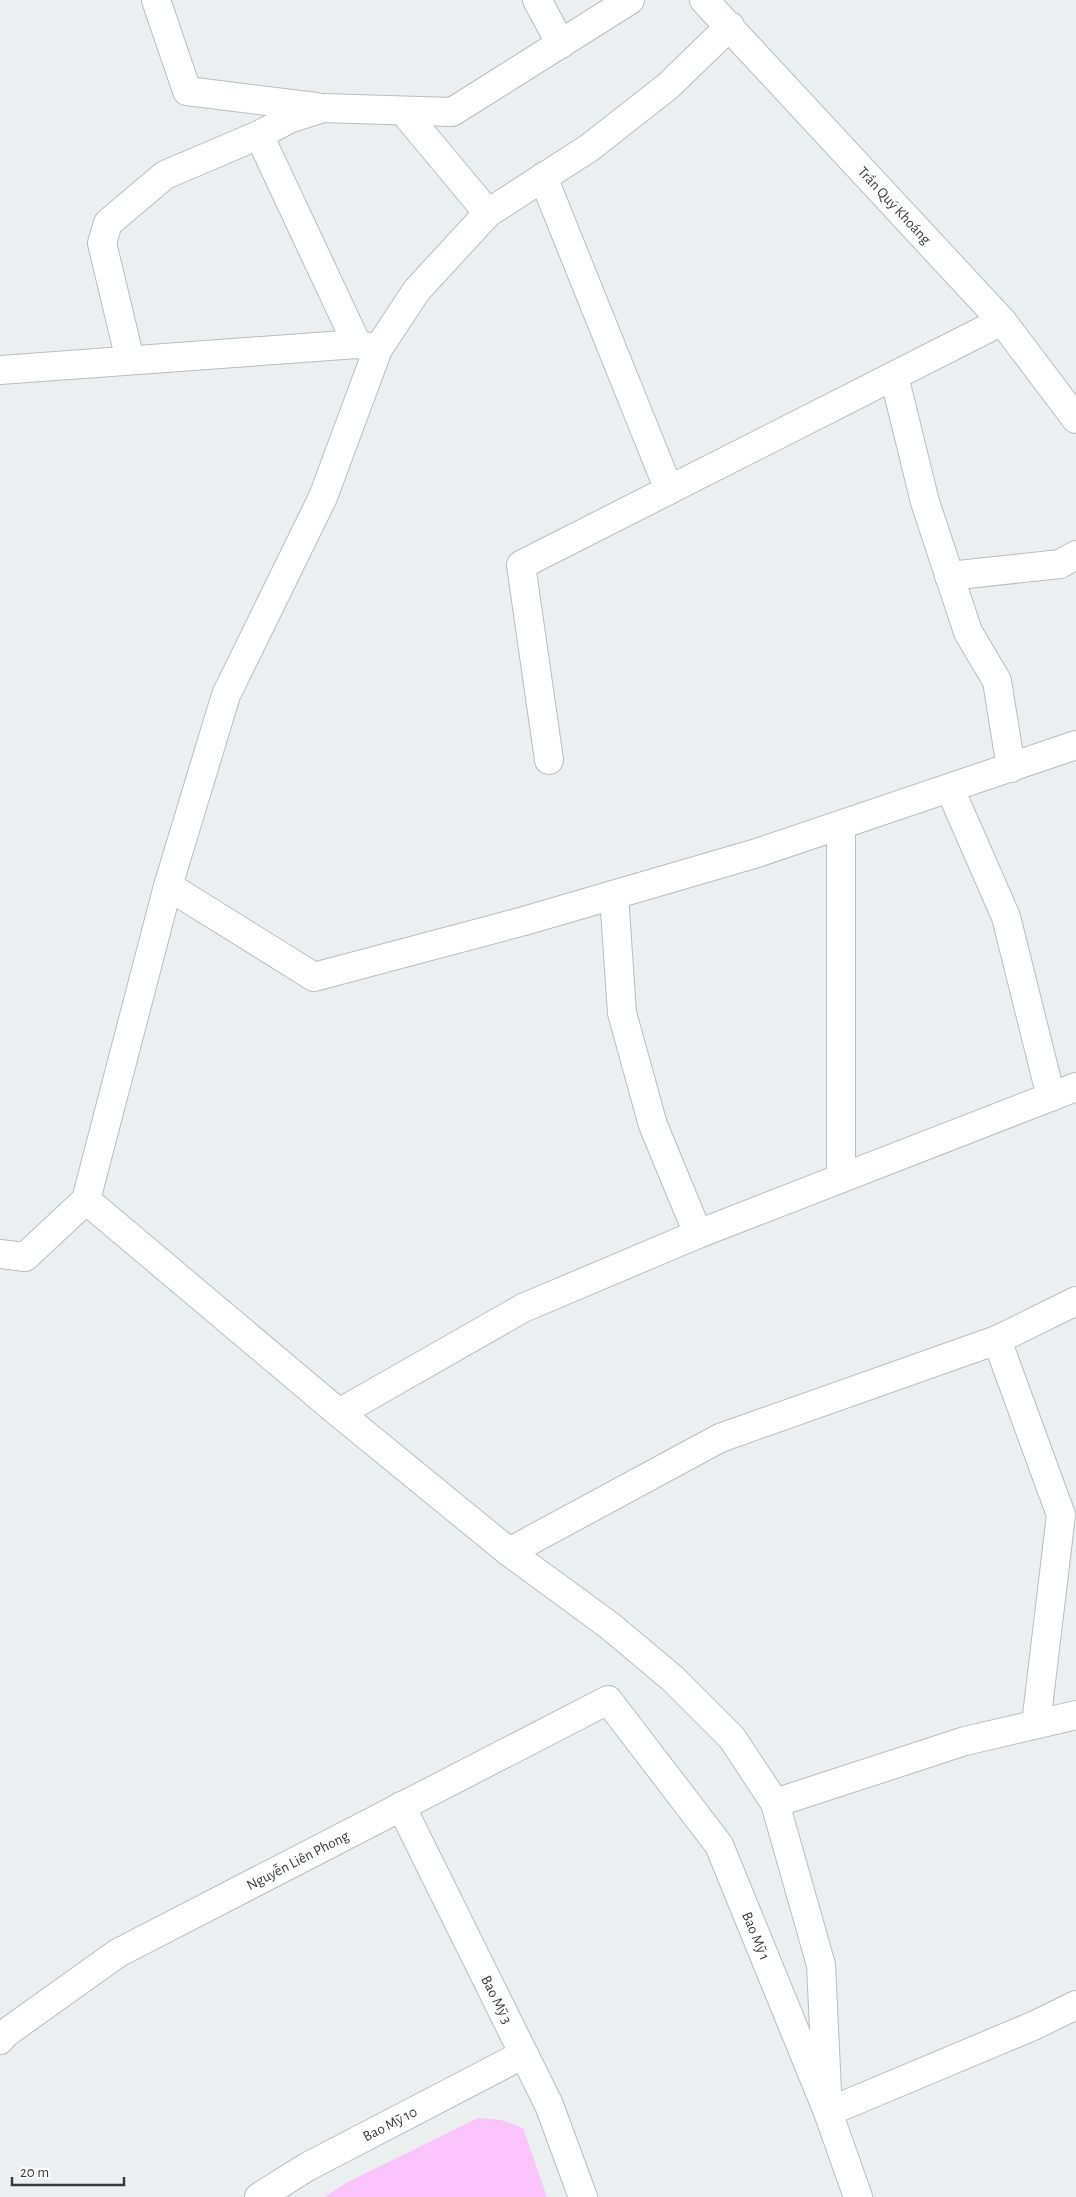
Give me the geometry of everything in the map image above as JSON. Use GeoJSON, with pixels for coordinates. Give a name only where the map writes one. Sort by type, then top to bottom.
{"type":"FeatureCollection","features":[{"type":"Feature","properties":{"kind":"street"},"geometry":{"type":"LineString","coordinates":[[156,0],[187,91],[323,108],[452,112],[630,0]]}},
{"type":"Feature","properties":{"kind":"street"},"geometry":{"type":"LineString","coordinates":[[537,0],[561,44]]}},
{"type":"Feature","properties":{"kind":"street","name":"Trần Quý Khoáng"},"geometry":{"type":"LineString","coordinates":[[704,0],[1002,321],[1076,419]]}},
{"type":"Feature","properties":{"kind":"street"},"geometry":{"type":"LineString","coordinates":[[0,1254],[25,1258],[86,1200],[168,886],[226,695],[323,497],[367,346],[488,213],[589,148],[668,86],[730,26]]}},
{"type":"Feature","properties":{"kind":"street"},"geometry":{"type":"LineString","coordinates":[[130,360],[102,243],[108,223],[165,175],[289,119],[323,108]]}},
{"type":"Feature","properties":{"kind":"street"},"geometry":{"type":"LineString","coordinates":[[403,111],[488,213]]}},
{"type":"Feature","properties":{"kind":"street"},"geometry":{"type":"LineString","coordinates":[[259,134],[367,346]]}},
{"type":"Feature","properties":{"kind":"street"},"geometry":{"type":"LineString","coordinates":[[543,177],[669,490]]}},
{"type":"Feature","properties":{"kind":"street"},"geometry":{"type":"LineString","coordinates":[[549,760],[521,565],[1002,321]]}},
{"type":"Feature","properties":{"kind":"street"},"geometry":{"type":"LineString","coordinates":[[0,370],[367,346]]}},
{"type":"Feature","properties":{"kind":"street"},"geometry":{"type":"LineString","coordinates":[[894,376],[925,502],[949,576],[968,632],[997,681],[1011,768]]}},
{"type":"Feature","properties":{"kind":"street"},"geometry":{"type":"LineString","coordinates":[[949,576],[1060,564],[1076,555]]}},
{"type":"Feature","properties":{"kind":"street"},"geometry":{"type":"LineString","coordinates":[[168,886],[314,977],[524,922],[757,854],[1076,744]]}},
{"type":"Feature","properties":{"kind":"street"},"geometry":{"type":"LineString","coordinates":[[950,788],[1006,917],[1051,1097]]}},
{"type":"Feature","properties":{"kind":"street"},"geometry":{"type":"LineString","coordinates":[[841,825],[842,1178]]}},
{"type":"Feature","properties":{"kind":"street"},"geometry":{"type":"LineString","coordinates":[[614,895],[622,1013],[654,1125],[698,1234]]}},
{"type":"Feature","properties":{"kind":"street"},"geometry":{"type":"LineString","coordinates":[[339,1413],[523,1308],[698,1234],[1076,1087]]}},
{"type":"Feature","properties":{"kind":"street"},"geometry":{"type":"LineString","coordinates":[[86,1200],[339,1413],[509,1552],[610,1626],[672,1678],[732,1738],[775,1803],[821,1965],[828,2112],[1024,2030],[1076,2005]]}},
{"type":"Feature","properties":{"kind":"street"},"geometry":{"type":"LineString","coordinates":[[509,1552],[720,1438],[997,1340],[1076,1301]]}},
{"type":"Feature","properties":{"kind":"street"},"geometry":{"type":"LineString","coordinates":[[997,1340],[1061,1515],[1064,1575],[1036,1724]]}},
{"type":"Feature","properties":{"kind":"street","name":"Nguyễn Liên Phong"},"geometry":{"type":"LineString","coordinates":[[0,2040],[6,2032],[118,1952],[608,1700]]}},
{"type":"Feature","properties":{"kind":"street","name":"Bao Mỹ 1"},"geometry":{"type":"LineString","coordinates":[[608,1700],[719,1845],[828,2112],[858,2197]]}},
{"type":"Feature","properties":{"kind":"street"},"geometry":{"type":"LineString","coordinates":[[775,1803],[965,1741],[1076,1715]]}},
{"type":"Feature","properties":{"kind":"street","name":"Bao Mỹ 3"},"geometry":{"type":"LineString","coordinates":[[400,1806],[549,2106],[583,2197]]}},
{"type":"Feature","properties":{"kind":"street","name":"Bao Mỹ 10"},"geometry":{"type":"LineString","coordinates":[[259,2197],[308,2166],[524,2054]]}},
{"type":"Feature","properties":{"kind":"shaded area"},"geometry":{"type":"Polygon","coordinates":[[[478,2118],[502,2120],[523,2128],[547,2197],[324,2197],[348,2182],[478,2118]]]}}]}
